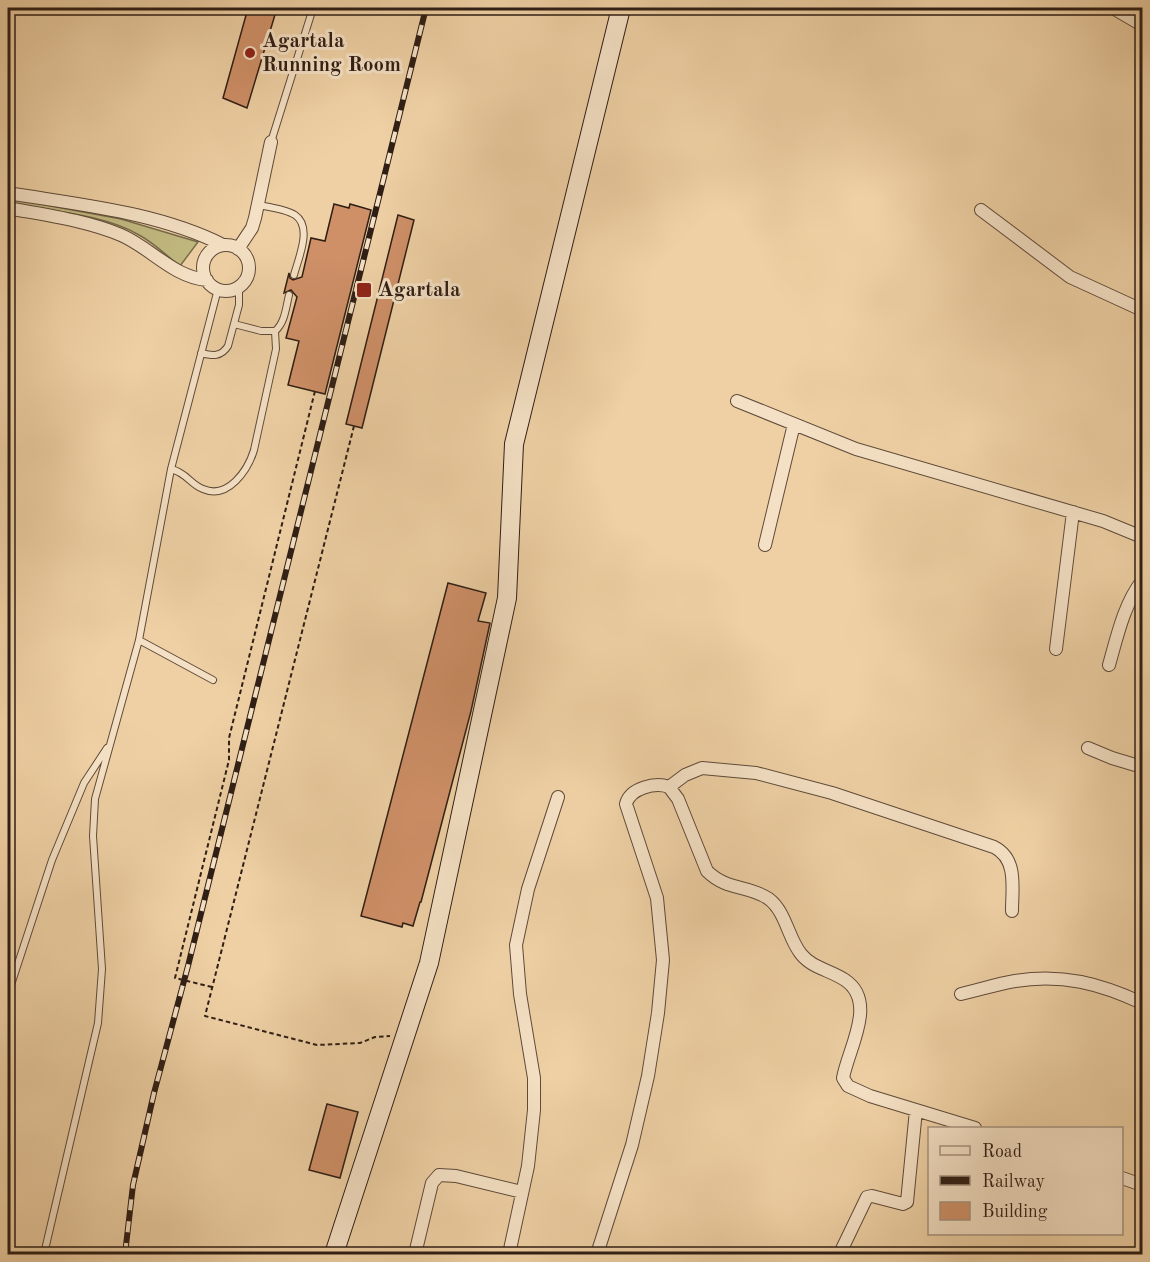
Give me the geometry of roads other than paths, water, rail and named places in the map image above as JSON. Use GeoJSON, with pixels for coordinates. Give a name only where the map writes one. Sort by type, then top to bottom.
{"type":"FeatureCollection","features":[{"type":"Feature","properties":{"kind":"street"},"geometry":{"type":"LineString","coordinates":[[334,1254],[429,963],[507,598],[514,444],[621,8]]}},
{"type":"Feature","properties":{"kind":"street"},"geometry":{"type":"LineString","coordinates":[[1113,8],[1143,25]]}},
{"type":"Feature","properties":{"kind":"street"},"geometry":{"type":"LineString","coordinates":[[238,249],[252,228],[271,142]]}},
{"type":"Feature","properties":{"kind":"street"},"geometry":{"type":"LineString","coordinates":[[8,193],[106,209],[160,221],[238,249],[248,261],[249,268],[244,282],[239,287],[225,291],[218,289],[207,280],[203,273],[205,258],[210,252],[223,245]]}},
{"type":"Feature","properties":{"kind":"street"},"geometry":{"type":"LineString","coordinates":[[8,208],[84,223],[110,231],[143,247],[183,274],[207,280]]}},
{"type":"Feature","properties":{"kind":"street"},"geometry":{"type":"LineString","coordinates":[[981,210],[1070,277],[1143,310]]}},
{"type":"Feature","properties":{"kind":"street"},"geometry":{"type":"LineString","coordinates":[[737,401],[856,449],[1103,521],[1143,537]]}},
{"type":"Feature","properties":{"kind":"street"},"geometry":{"type":"LineString","coordinates":[[765,545],[794,424]]}},
{"type":"Feature","properties":{"kind":"street"},"geometry":{"type":"LineString","coordinates":[[1056,649],[1073,512]]}},
{"type":"Feature","properties":{"kind":"street"},"geometry":{"type":"LineString","coordinates":[[1109,665],[1133,595],[1143,581]]}},
{"type":"Feature","properties":{"kind":"street"},"geometry":{"type":"LineString","coordinates":[[1088,748],[1122,762],[1143,767]]}},
{"type":"Feature","properties":{"kind":"street"},"geometry":{"type":"LineString","coordinates":[[669,787],[685,775],[702,768],[756,772],[832,793],[994,847],[1003,851],[1010,864],[1012,911]]}},
{"type":"Feature","properties":{"kind":"street"},"geometry":{"type":"LineString","coordinates":[[597,1254],[632,1145],[658,1013],[663,960],[657,897],[627,801],[636,790],[658,784],[669,787],[678,799],[707,871],[715,879],[731,887],[757,893],[770,900],[778,908],[799,953],[808,962],[850,984],[857,996],[861,1021],[843,1078],[848,1086],[870,1096],[972,1127]]}},
{"type":"Feature","properties":{"kind":"street"},"geometry":{"type":"LineString","coordinates":[[509,1254],[528,1167],[534,1110],[534,1078],[520,994],[516,945],[528,889],[558,797]]}},
{"type":"Feature","properties":{"kind":"street"},"geometry":{"type":"LineString","coordinates":[[961,994],[1016,981],[1051,979],[1078,981],[1111,988],[1143,1003]]}},
{"type":"Feature","properties":{"kind":"street"},"geometry":{"type":"LineString","coordinates":[[842,1249],[867,1197],[872,1196],[903,1204],[907,1202],[916,1110]]}},
{"type":"Feature","properties":{"kind":"street"},"geometry":{"type":"LineString","coordinates":[[415,1254],[432,1183],[436,1176],[446,1174],[522,1192]]}},
{"type":"Feature","properties":{"kind":"street"},"geometry":{"type":"LineString","coordinates":[[1123,1178],[1143,1185]]}},
{"type":"Feature","properties":{"kind":"lane"},"geometry":{"type":"LineString","coordinates":[[271,142],[313,8]]}},
{"type":"Feature","properties":{"kind":"lane"},"geometry":{"type":"LineString","coordinates":[[258,204],[295,215],[304,227],[294,275]]}},
{"type":"Feature","properties":{"kind":"lane"},"geometry":{"type":"LineString","coordinates":[[201,353],[212,355],[224,352],[231,337],[239,305],[239,287]]}},
{"type":"Feature","properties":{"kind":"lane"},"geometry":{"type":"LineString","coordinates":[[44,1254],[98,1023],[102,969],[93,836],[96,799],[139,640],[171,469],[218,289]]}},
{"type":"Feature","properties":{"kind":"lane"},"geometry":{"type":"LineString","coordinates":[[171,469],[186,475],[197,486],[212,492],[219,491],[240,478],[251,461],[254,450],[276,349],[275,331],[283,320],[289,295]]}},
{"type":"Feature","properties":{"kind":"lane"},"geometry":{"type":"LineString","coordinates":[[234,324],[261,332],[275,331]]}},
{"type":"Feature","properties":{"kind":"lane"},"geometry":{"type":"LineString","coordinates":[[139,640],[213,680]]}},
{"type":"Feature","properties":{"kind":"lane"},"geometry":{"type":"LineString","coordinates":[[8,994],[52,860],[84,783],[109,745]]}},
{"type":"Feature","properties":{"kind":"railway"},"geometry":{"type":"LineString","coordinates":[[125,1254],[133,1185],[154,1093],[188,966],[426,8]]}},
{"type":"Feature","properties":{"kind":"place","name":"Agartala Running Room"},"geometry":{"type":"Point","coordinates":[250,53]}},
{"type":"Feature","properties":{"kind":"place","name":"Agartala"},"geometry":{"type":"Point","coordinates":[364,290]}}]}
